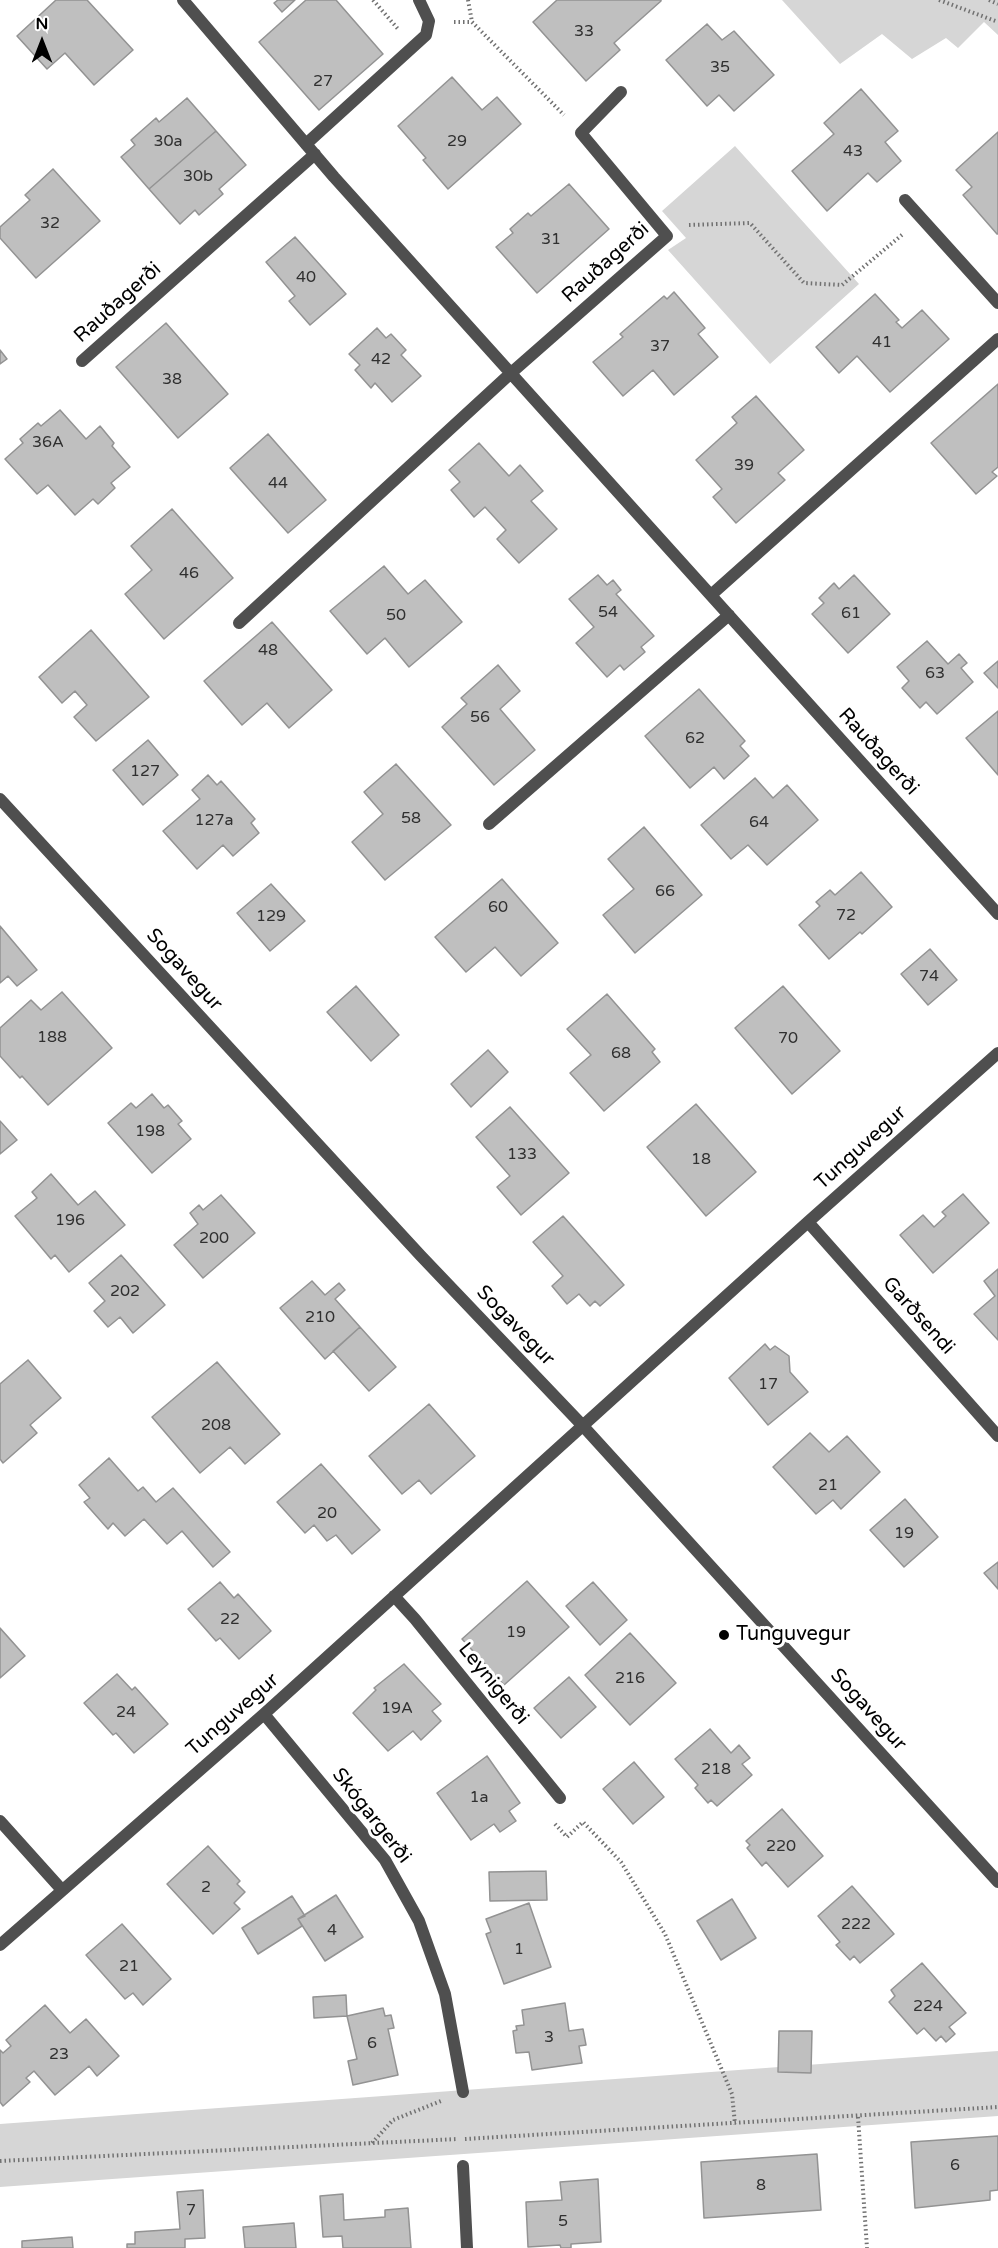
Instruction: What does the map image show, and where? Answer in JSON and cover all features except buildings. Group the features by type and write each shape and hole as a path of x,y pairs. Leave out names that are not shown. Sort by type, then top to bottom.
{"street":[{"name":"Rauðagerði","path":"183,0 306,144 998,914"},
{"path":"306,144 426,35 429,21 418,0"},
{"path":"581,133 621,92"},
{"name":"Rauðagerði","path":"239,624 511,373 667,236 581,133"},
{"name":"Rauðagerði","path":"82,361 315,154"},
{"path":"905,200 998,303"},
{"path":"711,595 998,339"},
{"path":"489,824 729,615"},
{"name":"Sogavegur","path":"0,799 421,1256 583,1426 998,1882"},
{"name":"Tunguvegur","path":"0,1946 264,1714 998,1053"},
{"name":"Garðsendi","path":"808,1222 998,1436"},
{"name":"Leynigerði","path":"394,1596 416,1619 560,1798"},
{"name":"Skógargerði","path":"264,1714 385,1860 419,1921 445,1994 463,2092"},
{"path":"0,1821 62,1890"},
{"path":"463,2166 467,2248"}],"path":[{"path":"373,0 414,46"},
{"path":"468,0 472,22 581,133"},
{"path":"939,0 998,22"},
{"path":"988,0 998,4"},
{"path":"429,21 472,22"},
{"path":"667,236 684,226 750,223 804,283 842,285 922,218"},
{"path":"560,1798 553,1821 567,1837 583,1822 621,1862 665,1934 732,2094 735,2124"},
{"path":"372,2144 393,2120 463,2092"},
{"path":"0,2161 372,2144 998,2107"},
{"path":"858,2117 867,2248"}],"shaded area":[{"path":"782,0 998,0 998,35 984,22 958,48 946,38 912,59 882,34 840,64"},
{"path":"735,146 859,284 770,364 668,250 686,238 662,211"},
{"path":"998,2051 998,2116 0,2187 0,2124"}],"place":[{"name":"Tunguvegur","path":"724,1635"}]}
